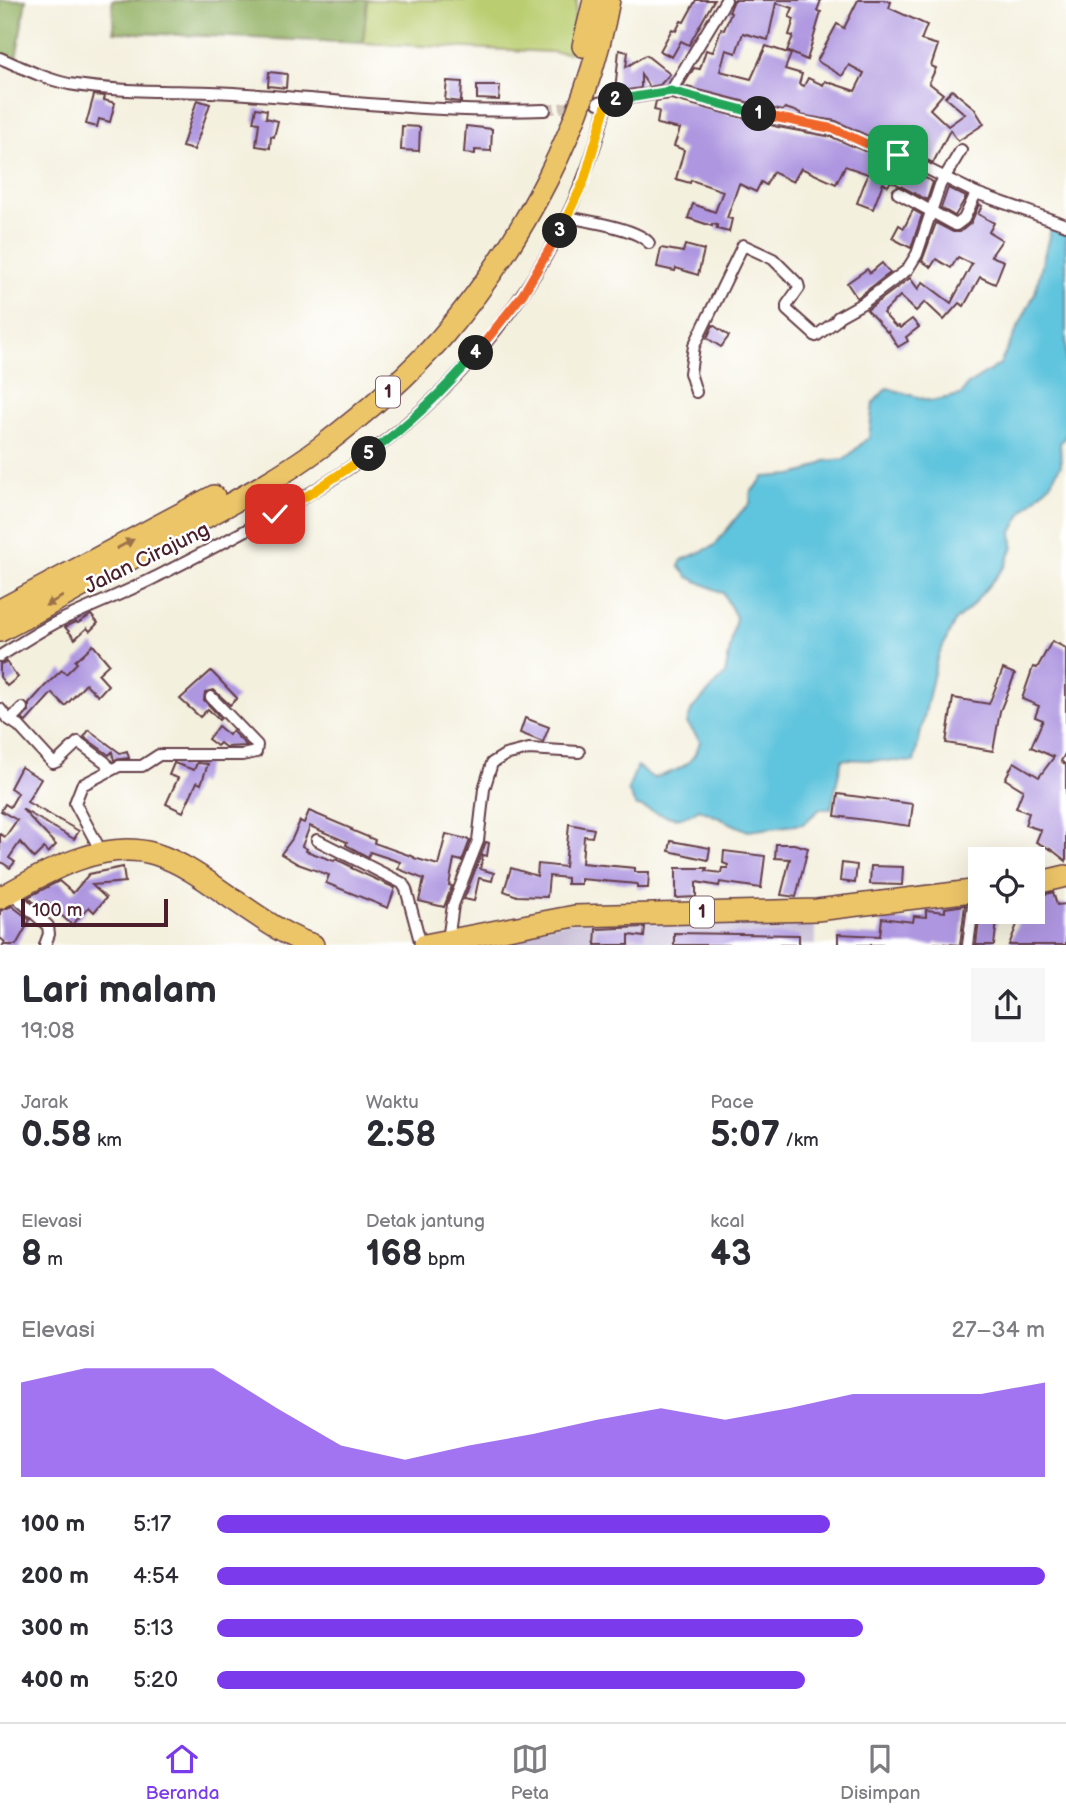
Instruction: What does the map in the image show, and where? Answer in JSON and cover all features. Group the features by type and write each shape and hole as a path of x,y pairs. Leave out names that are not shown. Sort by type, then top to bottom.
{"highway":[{"name":"1","path":"0,610 250,477 309,439 379,383 435,324 477,268 525,194 550,142 575,79 594,0"},
{"name":"1","path":"0,631 256,490 319,449 392,388 433,346 485,281 536,201 567,137 587,84 609,0"},
{"path":"3,896 65,865 125,849 158,855 201,877 287,935 313,945"},
{"path":"1045,881 1066,876"},
{"name":"1","path":"423,945 575,916 817,910 968,891"}],"street":[{"path":"726,0 671,91 780,119 834,129 867,144 875,143 976,193 1066,225"},
{"path":"0,58 41,76 69,84 99,87 233,93 379,106 497,112 545,110"},
{"name":"Jalan Cirajung","path":"0,656 54,624 155,578 275,514 310,494 404,426 458,374 501,323 534,276 567,217 591,162 602,102 671,91"},
{"path":"696,392 690,373 694,346 743,245 774,259 798,284 799,288 787,305 787,310 816,336 838,317 863,303 907,270 917,254 944,178 961,150"},
{"path":"898,193 958,225 964,219 976,193"},
{"path":"567,217 635,234 649,243"},
{"path":"102,853 75,803 78,790 88,781 119,766 142,766 159,755 254,753 257,745 211,697"},
{"path":"10,720 22,708"},
{"path":"0,709 54,763 78,742 105,762 110,769"},
{"path":"448,940 453,905 478,841 484,789 492,763 505,755 529,749 579,752"},
{"path":"79,771 88,781"},
{"path":"317,840 402,883 423,945"},
{"path":"3,896 48,926 49,934 45,945"},
{"path":"968,945 971,924"}],"shaded area":[{"path":"566,922 815,922 815,945 457,945"}],"green space":[{"path":"0,0 26,0 16,59 0,60"},
{"path":"112,0 367,0 363,43 114,32"},
{"path":"367,0 577,0 570,53 363,43"}],"water":[{"path":"1051,228 1066,232 1066,436 1060,443 1061,465 1049,485 1024,510 1012,532 1013,547 1005,566 969,609 955,621 937,659 914,762 842,759 831,809 820,809 803,824 748,831 699,809 683,817 675,817 635,805 628,790 637,766 653,778 683,767 694,756 700,741 687,723 692,709 725,675 736,617 723,593 688,577 679,566 682,560 714,546 750,504 751,492 764,477 792,475 807,471 825,461 845,459 869,437 873,403 887,388 931,401 961,395 966,386 1000,364 1035,293"}],"building":[{"path":"696,0 714,0 689,45 681,41 672,57 660,51 672,29 676,31 681,21 684,22"},
{"path":"734,0 821,0 817,11 821,12 807,60 787,51 793,36 789,35 794,19 789,17 793,8 776,3 768,40 743,33 736,53 726,50 720,71 751,79 766,46 791,54 785,69 802,74 799,84 804,86 808,78 823,85 825,81 855,91 864,73 849,65 842,76 817,61 837,24 844,28 858,0 884,0 891,2 889,8 927,25 921,40 938,45 931,66 936,68 929,83 943,94 930,109 948,126 965,114 945,97 952,90 974,108 984,124 958,141 950,130 933,163 878,136 868,136 836,121 800,115 801,113 785,108 782,111 683,86 694,68 700,69 706,50 713,52"},
{"path":"619,50 628,52 626,67 646,55 670,74 660,85 649,87 641,74 641,88 615,92"},
{"path":"269,72 287,74 286,88 268,86"},
{"path":"447,81 462,82 461,102 445,100"},
{"path":"477,86 500,86 499,100 477,99"},
{"path":"94,95 105,96 104,100 115,103 110,122 99,119 97,127 86,124"},
{"path":"671,99 778,127 832,137 864,151 874,151 868,162 901,174 905,167 933,182 927,200 891,181 888,186 883,183 873,209 857,203 868,174 845,166 836,184 801,168 793,182 773,172 766,185 761,182 756,192 739,184 727,218 732,219 729,232 717,229 717,225 712,226 688,218 693,204 715,212 723,191 691,180 690,183 676,179 684,150 674,146 680,129 657,124 659,111 654,110 656,101"},
{"path":"197,100 210,104 194,150 182,147"},
{"path":"256,108 267,110 266,118 278,121 274,137 271,136 270,148 256,146 259,123 253,122"},
{"path":"402,126 420,127 419,151 401,150"},
{"path":"466,126 492,129 491,151 475,150 475,154 464,153"},
{"path":"948,188 966,197 955,216 941,208"},
{"path":"979,204 982,206 978,214 994,223 989,232 1002,240 991,256 1004,261 995,284 980,277 964,306 959,303 944,320 925,302 916,311 900,296 883,313 896,327 900,328 912,319 919,327 906,337 908,341 898,347 888,331 867,310 910,278 918,289 923,282 951,303 972,264 958,257 951,268 936,259 931,267 922,261 936,223 953,232 960,232 971,223"},
{"path":"913,210 922,215 911,248 892,238 899,225 904,228"},
{"path":"685,245 704,250 698,275 676,268 675,271 657,267 661,248 683,252"},
{"path":"882,263 890,273 857,298 847,283 867,269 870,273"},
{"path":"713,325 729,336 721,347 707,338"},
{"path":"91,615 98,623 90,631 87,628 75,639 65,627"},
{"path":"1052,641 1066,648 1066,752 1061,761 1066,765 1066,861 1036,842 1041,830 1025,825 1029,813 1016,808 1023,790 1005,779 1014,762 1039,777 1054,757 1031,747 1043,720 1035,717 1039,706 1022,699 1033,667 1037,668"},
{"path":"93,645 109,664 98,674 108,685 98,696 86,684 65,706 52,693 26,722 22,719 29,711 29,704 45,686 62,670 66,674 77,663 75,661"},
{"path":"6,662 18,677 7,686 0,677 0,664"},
{"path":"1003,669 1015,674 1000,711 993,751 946,743 953,698 989,704"},
{"path":"211,671 237,698 230,705 214,690 205,692 204,700 221,718 219,720 208,709 200,717 180,699"},
{"path":"525,718 549,727 543,742 520,733"},
{"path":"218,726 229,735 232,731 247,746 225,747 220,743 217,746 208,739"},
{"path":"89,730 120,753 127,751 129,758 114,760 112,752 109,755 84,737"},
{"path":"174,763 194,770 197,763 208,764 201,784 197,782 183,812 166,804 178,778 169,775"},
{"path":"21,767 41,779 27,802 79,831 74,839 22,809 56,845 48,853 44,848 34,858 20,842 9,858 15,862 10,868 0,861 0,834 5,837 17,820 1,811 5,804 10,807 18,793 10,788"},
{"path":"838,794 913,804 910,826 835,816"},
{"path":"309,811 375,840 374,843 438,865 446,834 470,840 462,861 454,859 449,885 452,886 444,907 419,901 424,879 398,869 400,862 370,852 368,857 346,845 347,842 310,826 302,846 306,851 334,861 335,859 395,888 388,908 326,883 329,875 298,864 281,854 300,821 304,823"},
{"path":"569,824 594,829 592,837 584,836 582,863 635,868 635,872 649,872 648,888 637,888 637,884 581,879 581,884 567,884 567,878 549,876 547,897 517,896 504,891 511,868 537,876 538,864 565,867"},
{"path":"671,841 710,848 708,860 669,851"},
{"path":"486,842 489,843 487,856 483,855 480,869 494,873 492,881 479,878 474,901 464,899"},
{"path":"776,844 794,844 808,848 796,897 781,895 790,859 775,858"},
{"path":"724,851 765,856 761,888 720,882 719,886 696,882 696,897 676,898 676,868 707,868 706,871 721,873 722,868 728,868 728,865 723,863"},
{"path":"842,863 857,865 855,883 840,881"},
{"path":"871,866 903,867 902,885 870,884"},
{"path":"123,867 125,882 92,885 106,898 94,912 89,907 72,925 46,901 40,908 28,897 59,881 73,893 89,874"},
{"path":"1053,892 1057,905 1066,904 1066,945 1009,945 1017,924 1045,924 1045,894"},
{"path":"965,905 960,945 838,945 838,934 880,936 882,918 913,922 914,916 926,917 926,910 945,912 945,908"},
{"path":"12,906 30,920 16,945 3,945 5,942 0,938 0,911"},
{"path":"979,924 997,924 994,945 976,945"},
{"path":"645,927 644,937 629,935 629,945 595,945 596,929"},
{"path":"674,933 799,935 799,945 674,945"}],"tunnel":[{"path":"545,110 581,105"}],"route":[{"path":"275,514 337,476 404,426 458,374 501,323 523,294 554,244 567,217 594,153 607,102 671,91 780,119 820,125 867,144 875,143 898,155"}]}
